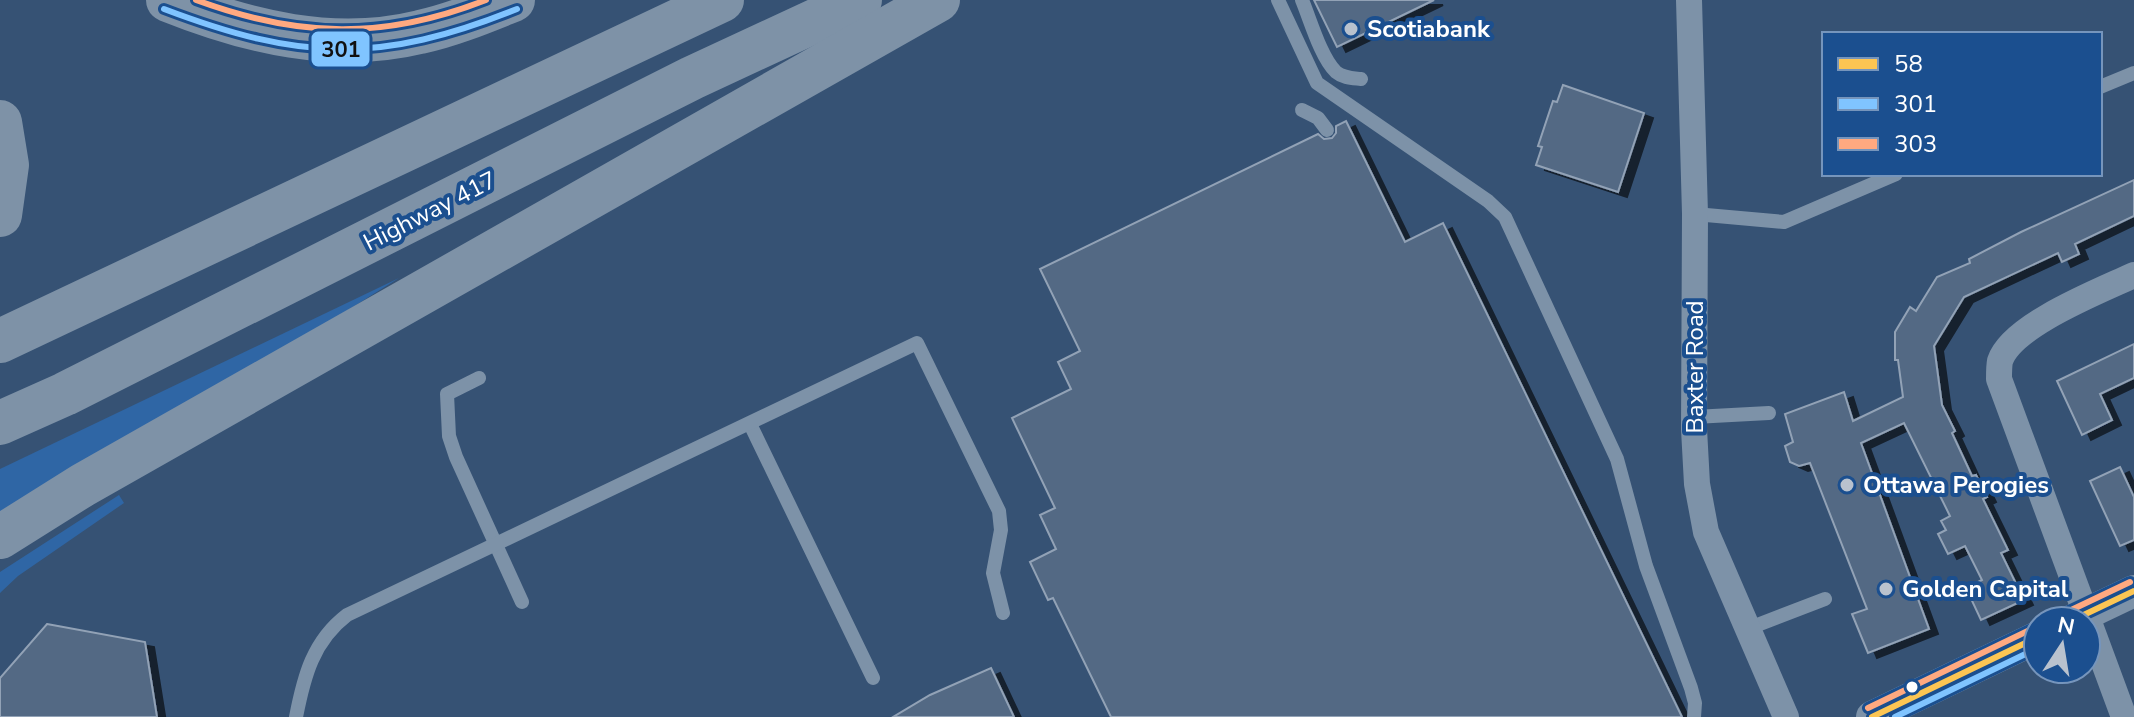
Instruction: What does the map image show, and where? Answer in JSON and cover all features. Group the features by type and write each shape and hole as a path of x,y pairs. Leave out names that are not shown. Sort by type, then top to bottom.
{"highway":[{"path":"168,0 237,26 274,35 336,39 378,38 419,32 513,0"},
{"path":"0,341 722,0"},
{"name":"Highway 417","path":"0,423 65,394 692,78 860,0"},
{"path":"0,537 137,453 938,0"},
{"path":"0,215 7,165 2,132"}],"street":[{"name":"Baxter Road","path":"1689,0 1695,214 1694,417 1697,484 1706,532 1786,717"},
{"path":"2076,605 1999,379 2000,361 2014,339 2061,309 2134,275"},
{"path":"2102,606 2134,591"},
{"path":"1872,717 2022,645"},
{"path":"2102,667 2124,717"}],"lane":[{"path":"1278,0 1317,83 1488,201 1505,217 1617,459 1646,566 1691,688 1694,717"},
{"path":"1302,0 1327,59 1336,72 1347,78 1361,79"},
{"path":"2102,86 2134,73"},
{"path":"1302,110 1318,118 1327,130"},
{"path":"1695,214 1784,222 1891,176"},
{"path":"296,717 309,663 336,623 360,608 917,343 999,511 1001,530 993,573 1003,613"},
{"path":"479,378 447,394 449,436 522,602"},
{"path":"1694,417 1769,413"},
{"path":"750,424 873,678"},
{"path":"1747,629 1825,599"}],"shaded area":[{"path":"399,278 238,379 0,513 0,469"},
{"path":"119,495 124,503 18,576 0,593 0,572"}],"building":[{"name":"Scotiabank","path":"1314,0 1434,0 1337,47"},
{"path":"1563,85 1644,113 1618,192 1536,165 1542,147 1538,146 1553,101 1557,102"},
{"path":"1346,121 1405,242 1443,223 1682,717 1111,717 1053,598 1048,600 1030,562 1056,549 1040,515 1055,508 1012,418 1071,389 1058,362 1080,351 1040,269 1318,134 1324,139 1332,138 1336,126"},
{"path":"2134,180 2134,216 2075,244 2079,254 2062,262 2058,253 1964,297 1934,346 1942,405 1972,476 1976,475 1987,497 1983,499 2008,550 2001,553 2024,600 1981,620 1966,588 1982,580 1965,546 1948,554 1938,534 1946,530 1941,521 1950,516 1904,423 1861,443 1929,629 1868,653 1852,614 1867,609 1810,463 1799,466 1790,462 1785,446 1793,442 1785,414 1844,392 1853,421 1903,397 1898,360 1895,360 1895,332 1910,307 1916,311 1937,277 1970,263 1969,259 2021,232"},
{"path":"2134,344 2134,378 2100,394 2112,420 2082,435 2057,381"},
{"path":"2120,467 2134,497 2134,540 2120,546 2090,481"},
{"path":"47,624 145,642 157,717 0,717 0,678"},
{"path":"991,668 1014,717 893,717 930,695"}],"transit line":[{"name":"303","path":"196,0 270,22 341,29 377,28 412,22 486,0"},
{"name":"301","path":"164,9 258,39 340,49 381,47 423,40 517,9"},
{"name":"303","path":"2082,605 2130,582"},
{"name":"58","path":"2102,606 2134,591"},
{"name":"303","path":"1868,708 2022,634"},
{"name":"58","path":"1872,717 2022,645"},
{"name":"301","path":"1895,717 2022,656"}],"place":[{"name":"Scotiabank","path":"1351,29"},
{"name":"Ottawa Perogies","path":"1847,485"},
{"name":"Golden Capital","path":"1886,589"}]}
